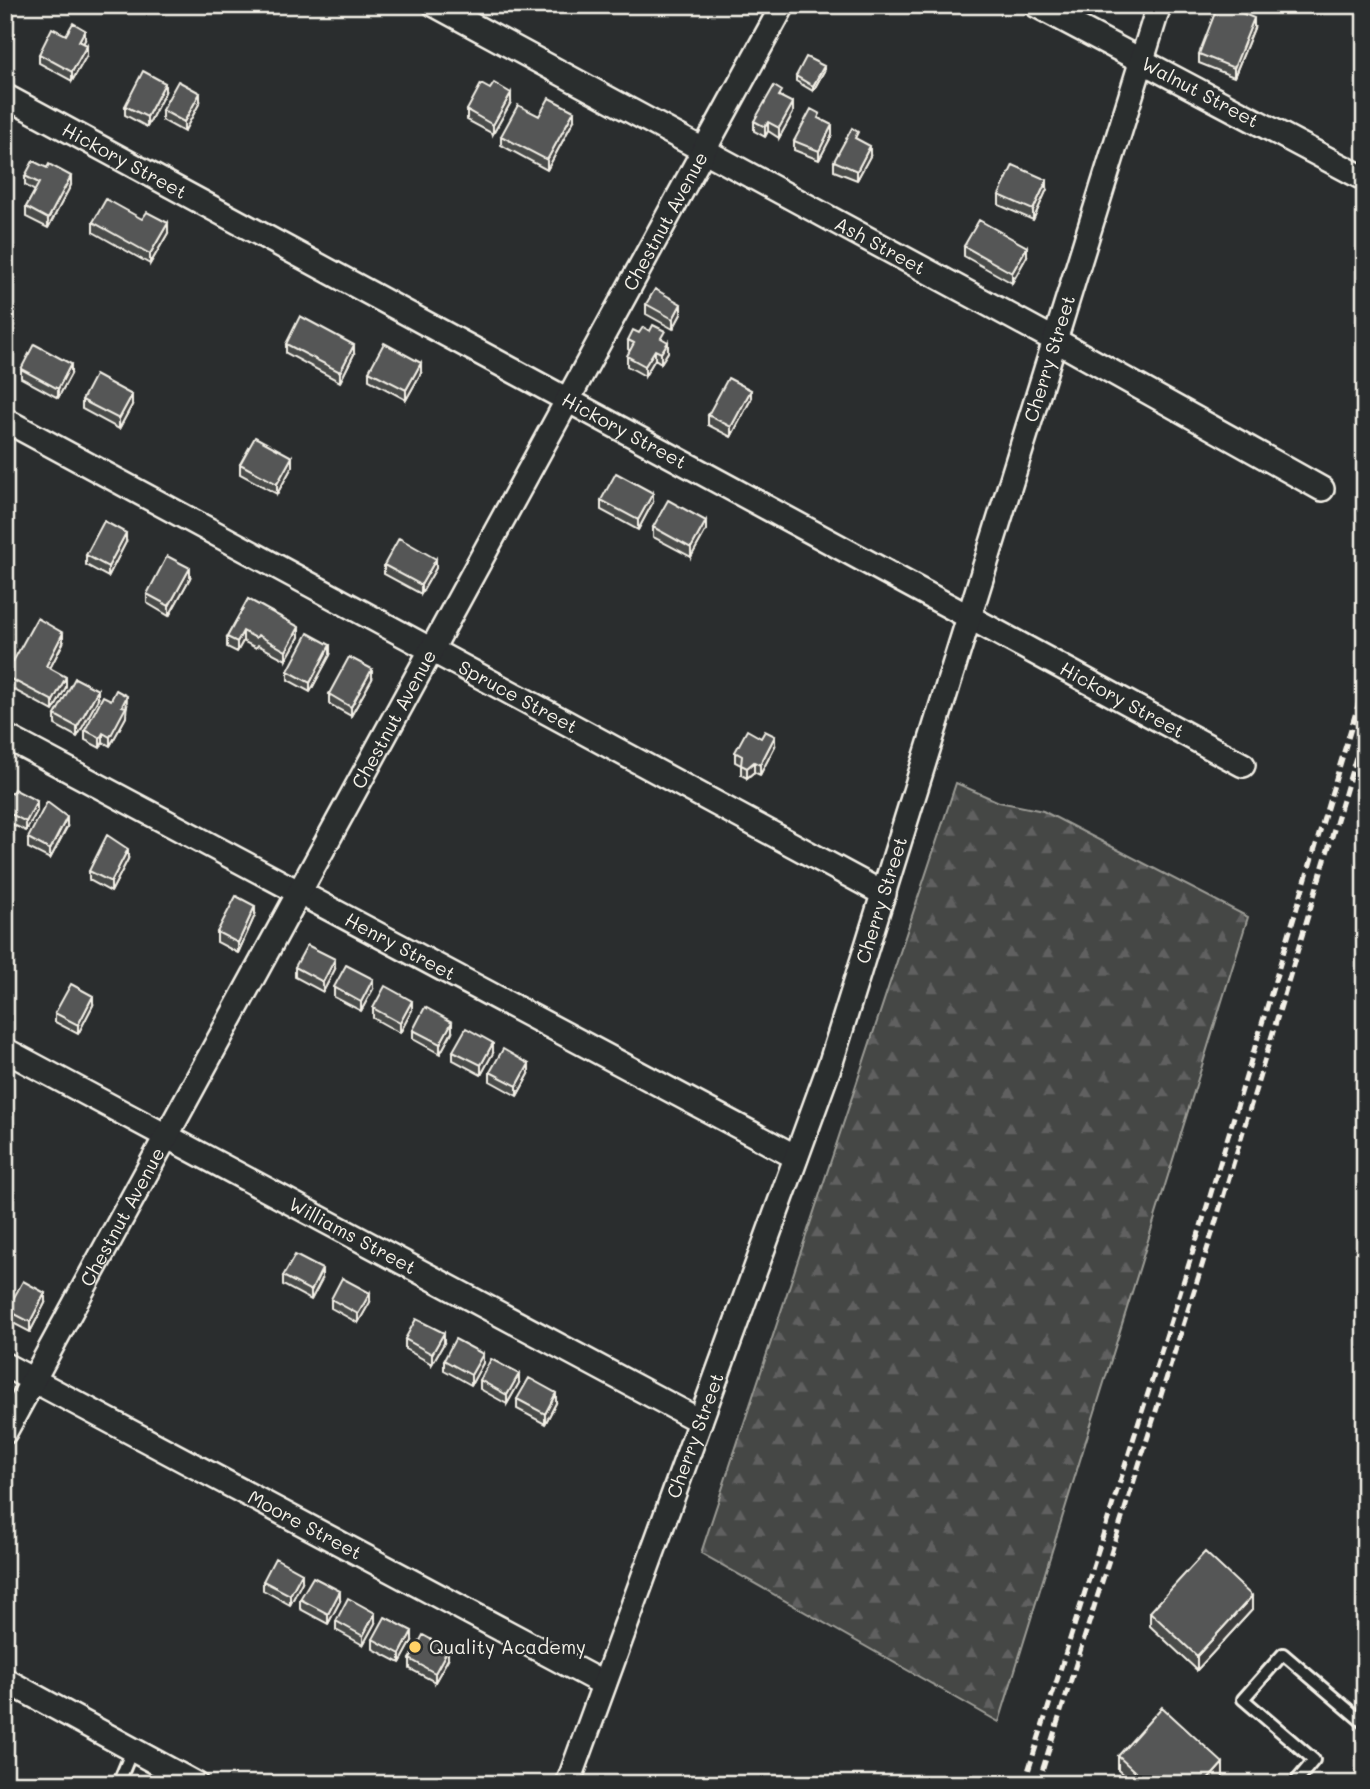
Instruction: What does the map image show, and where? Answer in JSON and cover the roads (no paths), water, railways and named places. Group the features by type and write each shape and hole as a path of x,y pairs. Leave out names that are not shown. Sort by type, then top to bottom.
{"street":[{"name":"Ash Street","path":"435,5 1055,340 1322,489"},
{"name":"Chestnut Avenue","path":"5,1432 783,5"},
{"name":"Walnut Street","path":"1036,5 1365,179"},
{"name":"Cherry Street","path":"568,1784 831,1062 1159,5"},
{"name":"Hickory Street","path":"5,96 1243,765"},
{"name":"Spruce Street","path":"5,421 884,894"},
{"name":"Henry Street","path":"5,736 796,1157"},
{"name":"Williams Street","path":"5,1050 700,1421"},
{"name":"Moore Street","path":"5,1365 604,1684"},
{"path":"5,1680 196,1784"}],"lane":[{"path":"1294,1784 1314,1760 1243,1699 1283,1654 1365,1724"},
{"path":"118,1784 133,1748"}],"railway":[{"path":"1024,1784 1201,1226 1365,682"},
{"path":"1038,1784 1212,1234 1365,727"}],"place":[{"name":"Quality Academy","path":"415,1647"}]}
